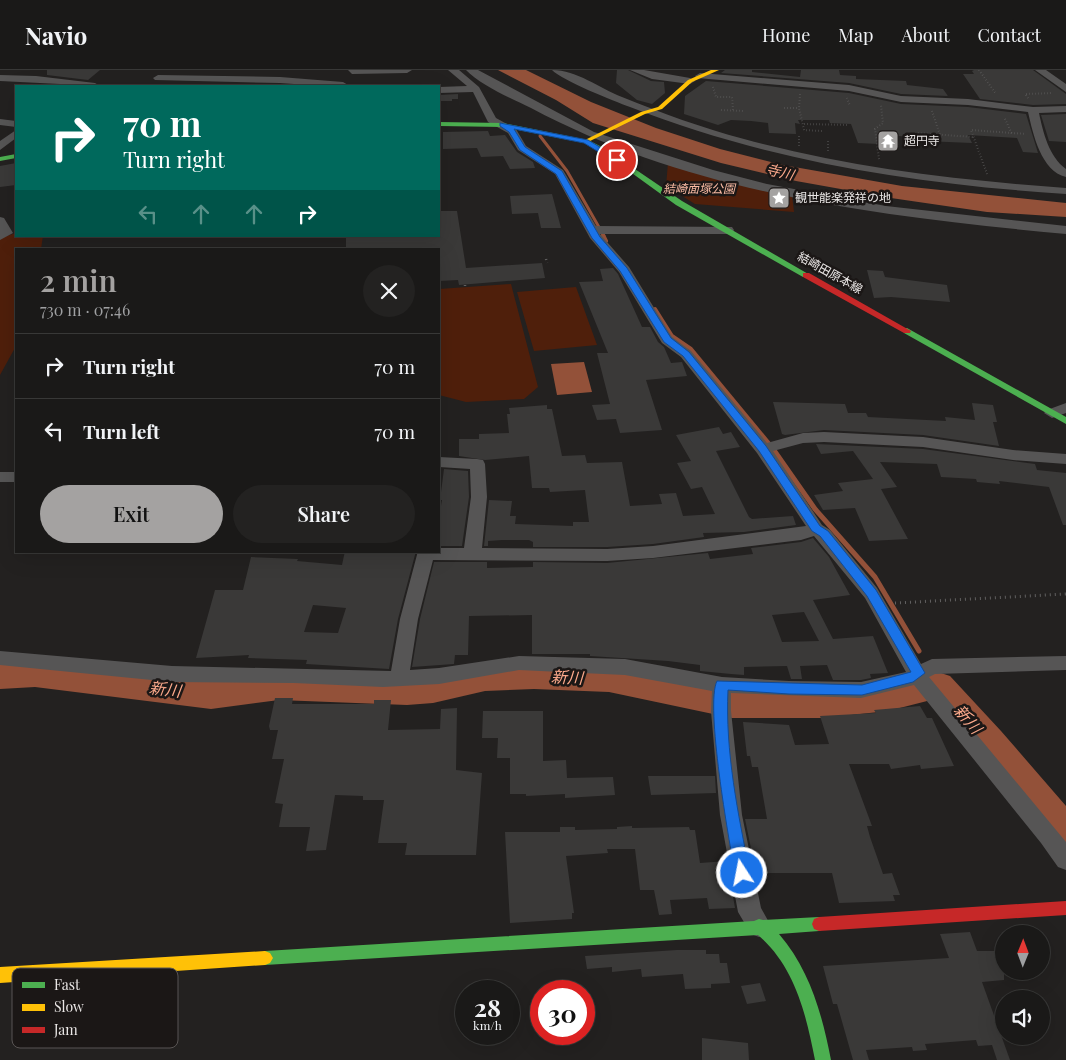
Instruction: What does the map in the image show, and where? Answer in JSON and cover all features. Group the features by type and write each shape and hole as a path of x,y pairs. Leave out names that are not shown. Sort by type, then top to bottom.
{"main road":[{"path":"594,137 672,100 704,77"},
{"name":"結崎田原本線","path":"440,124 503,125 594,137 602,149 679,203 1059,410 1066,421"},
{"path":"0,159 15,156"},
{"path":"116,968 1066,908"},
{"path":"759,926 780,943 789,959 816,1024 823,1060"}],"street":[{"path":"39,79 46,70"},
{"path":"158,78 280,80 343,85 352,70 407,70"},
{"path":"453,70 476,88 492,120 512,131 522,148 559,172 596,238 624,270 667,340 686,354 763,449 816,529 824,534 877,603 922,682 1049,836 1066,860"},
{"path":"471,70 509,93 594,137 736,181 843,203 966,222 1066,230"},
{"path":"557,70 647,112 786,154 933,178 1066,191"},
{"path":"635,70 655,76 704,77 800,86 849,88 880,95 928,101 997,103 1036,110 1066,109"},
{"path":"1040,70 1062,91"},
{"path":"0,91 6,75 39,79 70,78 78,85"},
{"path":"650,89 655,76"},
{"path":"440,90 476,88"},
{"path":"1036,110 1041,136 1050,159 1063,170"},
{"path":"0,122 15,124"},
{"path":"0,147 15,134"},
{"path":"887,164 933,178"},
{"path":"0,221 7,230 7,233 0,236"},
{"path":"593,230 728,230"},
{"path":"763,449 803,438 824,437 923,442 1013,456 1066,459"},
{"path":"440,466 477,464 478,496 472,555"},
{"path":"0,477 15,477"},
{"path":"399,678 408,619 427,553 607,555 654,552 801,534 816,529"},
{"path":"0,658 172,674 399,678 439,676 519,663 625,667 722,685 789,689 862,690 909,679 932,667 1066,663"},
{"path":"722,685 721,711 731,815 750,912 759,926"}],"path":[{"path":"979,70 997,103 998,118 1006,119 1012,134"},
{"path":"704,77 716,96 732,97 733,110"},
{"path":"800,86 800,108 804,130 822,131"},
{"path":"1036,110 1025,94 1062,91"},
{"path":"880,95 883,123 875,129 878,162 887,164"},
{"path":"928,101 940,135"},
{"path":"784,108 800,108"},
{"path":"721,110 744,111"},
{"path":"804,124 849,125"},
{"path":"991,177 987,174 979,146 971,130 1041,136"},
{"path":"915,133 973,136"},
{"path":"546,259 547,263"},
{"path":"877,603 1066,594"}],"green space":[{"name":"結崎面塚公園","path":"668,163 792,195 794,212 695,204 666,186"},
{"path":"15,233 15,237 43,237 41,248 15,248 15,348 0,375 0,238"},
{"path":"511,284 538,387 524,399 466,402 440,395 440,289"},
{"path":"576,287 597,345 534,351 517,292"}],"water":[{"name":"寺川","path":"498,70 526,70 591,102 656,128 720,149 783,165 902,186 1066,203 1066,217 987,212 891,198 796,181 721,163 593,123 556,100"},
{"path":"584,362 592,392 557,395 551,364"}],"building":[{"path":"47,70 100,70 88,80 47,75"},
{"path":"617,70 628,70 651,81 664,82 665,93 652,104 637,100 616,83"},
{"path":"725,70 752,70 752,72 800,77 801,70 839,70 840,75 856,76 856,79 906,81 907,85 943,89 948,96 901,94 849,83 721,73"},
{"path":"1033,70 1066,94 1066,104 1033,105 980,99 963,74 974,74 972,71"},
{"path":"706,81 849,93 901,104 968,107 1026,114 1038,153 1023,152 1017,138 968,135 972,143 924,141 923,137 897,136 899,145 858,143 851,124 830,123 829,120 798,120 800,124 795,123 796,134 769,133 768,123 751,121 731,120 718,125 684,114 685,96"},
{"path":"458,94 458,99 440,101 440,95"},
{"path":"1066,114 1066,142 1049,141 1041,115"},
{"path":"488,131 490,136 505,135 517,152 533,162 535,168 510,169 503,156 481,157 477,148 443,149 443,132"},
{"path":"15,163 15,185 0,187 0,166"},
{"path":"552,194 561,228 541,228 538,213 512,214 510,196"},
{"path":"440,211 457,211 466,268 542,263 545,278 459,285 458,280 440,281 440,248 346,248 346,237 440,237"},
{"path":"613,268 618,274 642,327 650,327 658,342 664,347 671,363 682,362 687,376 646,380 662,430 620,433 616,419 597,420 592,405 610,404 597,353 608,353 579,282 603,281 600,269"},
{"path":"867,270 883,271 885,277 947,285 950,302 891,297 874,298"},
{"path":"773,402 845,404 848,413 866,413 868,417 946,421 945,417 975,420 972,403 993,405 997,422 993,422 999,446 923,435 824,430 785,435 782,434"},
{"path":"547,405 547,409 552,409 562,456 585,455 587,463 622,462 630,506 662,504 659,494 676,493 683,516 715,514 702,487 691,489 677,463 691,461 676,435 719,427 723,434 731,432 740,447 716,451 749,517 752,519 793,516 796,525 744,532 703,533 704,537 653,544 607,547 533,547 533,542 529,540 502,540 488,541 488,546 484,546 489,500 512,501 510,516 516,516 515,524 573,526 573,522 589,522 585,490 550,492 549,488 532,488 529,456 485,460 459,456 459,439 479,439 479,434 509,433 507,414 510,414 509,408"},
{"path":"816,444 923,449 1035,464 1037,470 1066,473 1066,525 1063,525 1049,487 999,481 1000,484 977,482 976,479 941,477 937,464 880,462 897,487 881,489 908,539 869,541 855,508 823,510 814,495 843,491 838,483 873,479 853,451 821,454"},
{"path":"444,469 468,471 469,497 462,546 440,546 440,511 442,500 440,500"},
{"path":"813,538 829,557 850,595 813,600 833,639 873,636 888,673 870,674 871,678 861,680 833,680 827,665 800,666 802,679 791,679 787,666 744,667 744,675 700,671 700,665 668,661 590,656 590,654 532,654 532,615 469,616 468,655 455,655 454,664 412,667 420,619 434,562 487,562 487,568 533,567 533,562 607,563 708,553 710,559 753,554 751,548 801,542","holes":["804,612 819,641 782,642 772,615"]},
{"path":"345,553 415,553 398,619 389,669 306,664 307,660 248,658 249,655 196,658 215,590 243,590 251,557 298,559 297,561 342,565","holes":["313,605 346,608 338,633 304,632"]},
{"path":"275,698 293,698 292,704 374,704 374,700 391,700 388,730 440,729 441,709 457,708 456,770 482,773 476,855 405,855 407,843 378,843 384,800 363,800 363,796 335,795 326,850 306,851 310,827 279,827 283,804 275,803 284,759 272,759 278,730 270,730 269,726"},
{"path":"920,706 927,718 932,718 954,766 921,769 920,765 891,769 889,764 849,764 872,826 867,826 883,874 892,873 900,895 893,895 895,901 839,903 832,873 756,873 745,819 767,819 758,767 752,767 750,756 747,756 743,722 789,725 795,745 829,744 820,716 876,713 874,710"},
{"path":"483,711 543,711 543,761 566,760 567,778 613,777 615,795 565,798 565,794 526,796 526,794 510,794 510,758 497,758 498,738 482,738"},
{"path":"648,776 715,776 716,793 651,795"},
{"path":"632,826 632,828 689,827 690,830 695,830 700,863 727,861 735,908 709,909 707,898 670,900 672,914 659,915 654,890 640,890 635,849 607,849 608,853 566,856 574,913 572,913 572,919 510,923 505,832 560,832 560,827 575,827 575,830 617,829 617,827"},
{"path":"970,932 977,951 995,951 995,980 1004,980 982,982 995,1018 995,1045 1005,1045 1010,1060 997,1060 992,1045 978,1046 976,1040 925,1044 927,1050 913,1051 912,1047 866,1050 869,1060 853,1060 837,1004 833,1004 823,966 949,958 940,934"},
{"path":"706,950 706,954 719,954 720,963 727,963 730,983 711,984 711,988 685,989 683,974 642,977 641,969 612,972 612,967 587,969 585,956"},
{"path":"760,983 766,1001 747,1004 741,986"},
{"path":"702,1038 748,1043 749,1060 702,1060"}],"waterway":[{"path":"540,136 567,171 604,236"},
{"path":"603,235 606,241"},
{"path":"655,309 672,336 691,349 772,447"},
{"path":"771,446 815,509 875,577 919,651"},
{"name":"新川","path":"0,676 35,674 211,695 279,687 407,692 433,690 485,678 534,676 609,679 732,704 823,704 888,697 938,685 989,741 1066,833"},
{"name":"新川","path":"935,679 938,685"}],"traffic: fast":[{"path":"440,124 503,125 586,141 602,149 679,203 806,275"},
{"path":"0,159 15,156"},
{"path":"907,331 1066,421"},
{"path":"265,958 819,924"},
{"path":"759,926 773,938 795,969 810,1004 823,1060"}],"traffic: slow":[{"path":"586,141 643,113 660,108 690,81 716,70"},
{"path":"109,968 265,958"},
{"path":"0,975 12,974"}],"traffic: jam":[{"path":"806,275 907,331"},
{"path":"819,924 1066,908"}],"place":[{"name":"超円寺","path":"888,141"},
{"name":"観世能楽発祥の地","path":"779,198"}],"route":[{"path":"617,160 602,149 586,141 558,134 503,125 512,131 522,148 559,172 596,238 624,270 667,340 686,354 763,449 816,529 824,534 871,593 918,673 909,679 862,690 789,689 722,685 721,711 731,815 742,873"}]}
